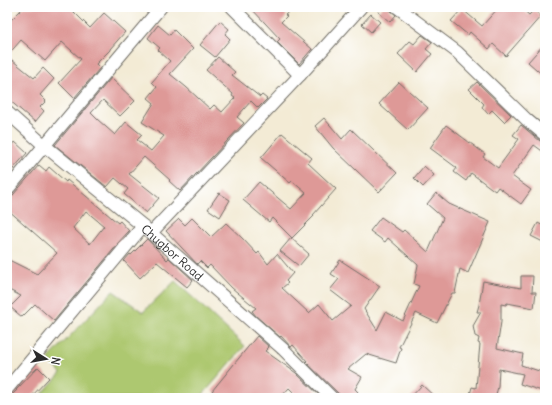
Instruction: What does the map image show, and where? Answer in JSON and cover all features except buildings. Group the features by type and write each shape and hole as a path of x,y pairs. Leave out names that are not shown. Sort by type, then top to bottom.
{"street":[{"path":"7,190 161,7"},
{"path":"232,7 300,75"},
{"path":"7,389 147,229 300,75 361,7"},
{"path":"397,7 456,52 527,120 545,135"},
{"name":"Chugbor Road","path":"7,112 45,146 147,229 283,349 332,398"}],"green space":[{"path":"175,281 245,346 200,398 38,398 61,373 48,359 113,291 143,312"}]}
